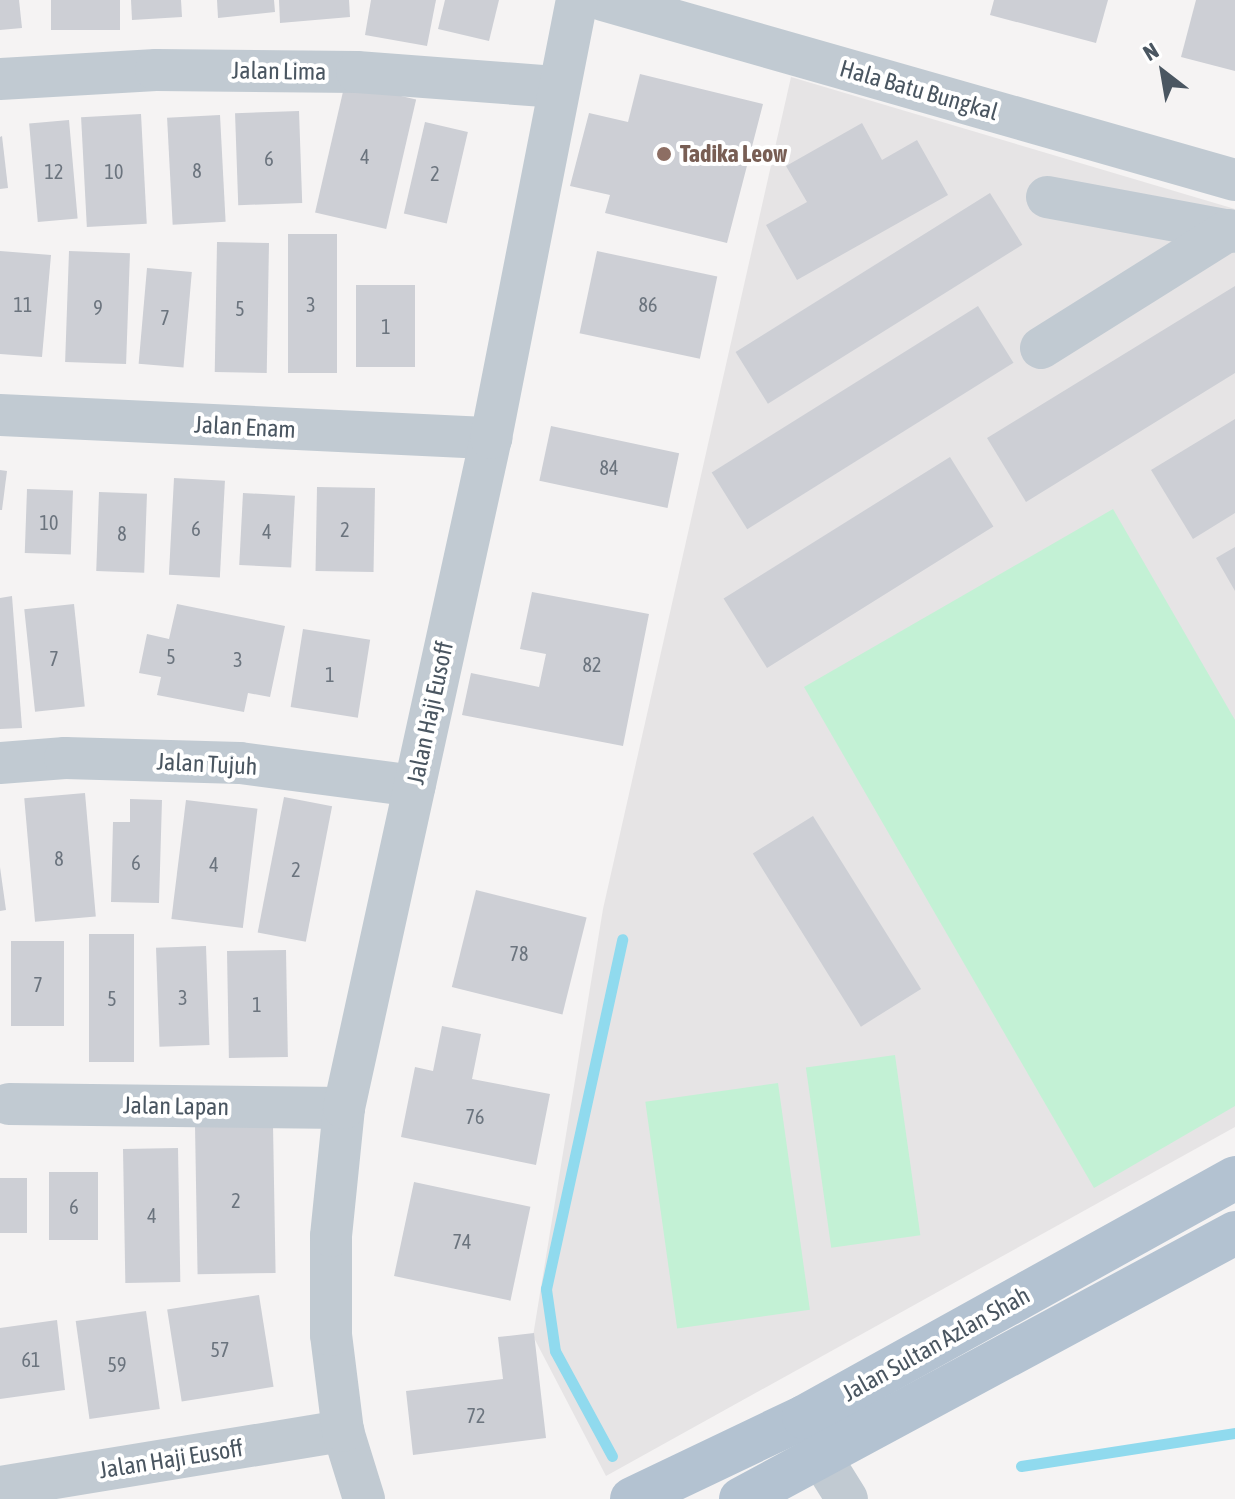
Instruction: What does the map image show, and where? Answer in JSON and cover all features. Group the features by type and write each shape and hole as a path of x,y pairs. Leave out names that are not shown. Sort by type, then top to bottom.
{"main road":[{"name":"Jalan Sultan Azlan Shah","path":"632,1499 804,1417 1235,1178"},
{"name":"Jalan Sultan Azlan Shah","path":"742,1496 822,1459 1235,1233"}],"street":[{"name":"Jalan Haji Eusoff","path":"364,1499 343,1431 331,1335 331,1250 344,1108 491,438 577,0"},
{"name":"Hala Batu Bungkal","path":"603,0 1235,180"},
{"name":"Jalan Lima","path":"0,79 156,70 357,72 558,87"},
{"path":"1047,197 1232,231"},
{"path":"1041,348 1232,231"},
{"name":"Jalan Enam","path":"0,415 491,438"},
{"name":"Jalan Tujuh","path":"0,763 65,758 240,763 414,786"},
{"name":"Jalan Lapan","path":"9,1104 344,1108"},
{"name":"Jalan Haji Eusoff","path":"0,1487 343,1431"},
{"path":"822,1459 847,1499"}],"shaded area":[{"path":"791,77 1235,209 1235,1127 606,1476 533,1336 603,909"}],"green space":[{"path":"1113,509 1235,720 1235,1106 1094,1188 804,687"},
{"path":"895,1055 920,1235 831,1248 806,1068"},
{"path":"778,1083 810,1310 677,1328 645,1102"}],"building":[{"path":"0,0 19,0 22,28 0,30"},
{"path":"51,0 120,0 120,30 51,30"},
{"path":"131,0 181,0 182,17 132,20"},
{"path":"217,0 274,0 275,12 218,18"},
{"path":"279,0 349,0 350,17 280,23"},
{"path":"371,0 436,0 427,46 365,35"},
{"path":"445,0 499,0 489,41 438,29"},
{"path":"994,0 1108,0 1096,43 990,15"},
{"path":"1196,0 1235,0 1235,71 1181,57"},
{"name":"Tadika Leow","path":"640,74 763,104 727,243 605,213 610,195 570,186 589,113 628,122"},
{"path":"345,83 416,99 386,229 315,213"},
{"path":"299,111 302,203 238,205 235,113"},
{"path":"141,114 147,224 87,227 81,117"},
{"path":"220,115 226,222 173,225 167,118"},
{"path":"69,120 78,219 38,222 29,123"},
{"path":"425,122 468,132 447,223 404,214"},
{"path":"862,123 882,160 917,140 948,195 797,280 766,225 807,202 786,166"},
{"path":"0,137 8,188 0,189"},
{"path":"990,193 1022,245 768,404 736,352"},
{"path":"288,234 337,234 337,373 288,373"},
{"path":"217,242 269,243 267,373 215,372"},
{"path":"0,251 51,255 42,357 0,354"},
{"path":"69,251 130,253 126,364 65,362"},
{"path":"597,251 717,277 700,359 580,333"},
{"path":"147,268 192,272 183,368 139,364"},
{"path":"356,285 415,285 415,367 356,367"},
{"path":"1235,286 1235,373 1026,502 987,438"},
{"path":"978,306 1014,363 747,529 712,472"},
{"path":"1235,419 1235,513 1193,539 1151,470"},
{"path":"551,426 679,453 667,508 539,481"},
{"path":"950,457 993,527 767,668 724,598"},
{"path":"0,470 7,471 2,510 0,510"},
{"path":"174,478 225,481 220,578 169,575"},
{"path":"317,487 375,488 374,572 316,571"},
{"path":"27,489 73,491 71,555 25,553"},
{"path":"99,492 147,494 144,573 96,571"},
{"path":"243,493 295,496 291,568 239,565"},
{"path":"1235,547 1235,591 1216,558"},
{"path":"532,592 649,614 623,746 462,715 471,673 539,687 546,654 520,649"},
{"path":"12,596 22,728 0,729 0,598"},
{"path":"74,604 85,706 35,712 24,609"},
{"path":"177,604 285,626 270,697 248,693 244,712 157,695 161,677 139,673 147,634 169,639"},
{"path":"303,629 370,640 358,718 291,707"},
{"path":"85,793 96,917 35,922 24,798"},
{"path":"284,797 332,806 306,942 258,932"},
{"path":"130,799 162,800 159,903 111,902 113,822 130,822"},
{"path":"186,800 257,809 243,928 171,919"},
{"path":"813,816 921,989 861,1027 753,854"},
{"path":"0,867 6,910 0,911"},
{"path":"476,890 587,918 562,1015 452,987"},
{"path":"89,934 134,934 134,1062 89,1062"},
{"path":"11,941 64,941 64,1026 11,1026"},
{"path":"206,946 209,1045 159,1047 156,948"},
{"path":"286,950 288,1057 229,1058 227,951"},
{"path":"442,1026 481,1034 472,1079 550,1094 536,1165 401,1137 415,1067 433,1071"},
{"path":"273,1125 276,1273 198,1274 195,1126"},
{"path":"178,1148 180,1282 125,1283 123,1149"},
{"path":"49,1172 98,1172 98,1240 49,1240"},
{"path":"0,1178 27,1178 27,1233 0,1233"},
{"path":"414,1182 530,1207 510,1301 394,1276"},
{"path":"259,1295 274,1387 182,1401 167,1310"},
{"path":"146,1311 160,1409 89,1419 76,1321"},
{"path":"57,1320 65,1390 0,1399 0,1328"},
{"path":"534,1333 546,1438 413,1455 406,1391 503,1379 498,1337"}],"waterway":[{"path":"612,1456 555,1351 546,1289 622,939"},
{"path":"1021,1466 1235,1433"}],"place":[{"name":"Tadika Leow","path":"664,154"}]}
